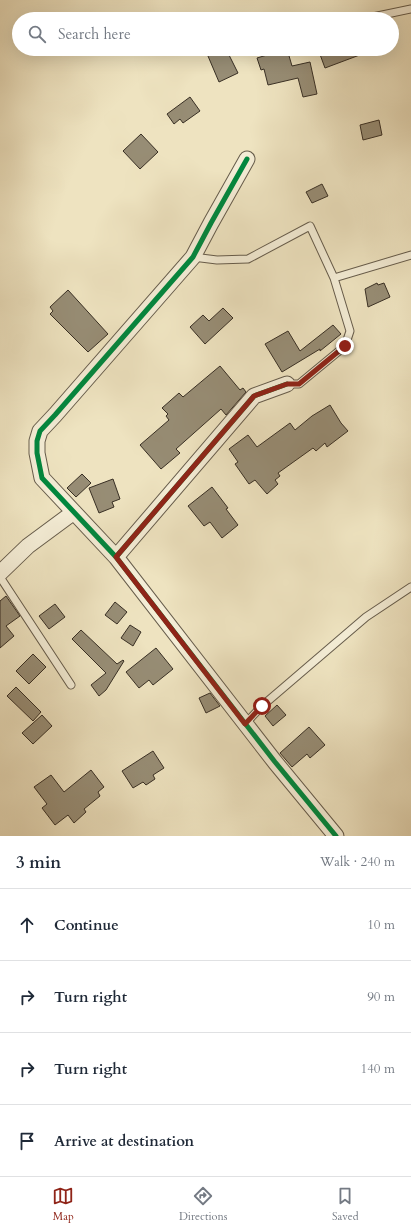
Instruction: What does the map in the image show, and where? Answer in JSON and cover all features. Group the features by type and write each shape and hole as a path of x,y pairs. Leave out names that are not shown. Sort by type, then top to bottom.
{"street":[{"path":"247,159 210,223 193,257 40,431 37,441 37,453 42,478 116,557 274,762 336,836"},
{"path":"116,557 254,396 287,384"},
{"path":"0,573 28,546 74,512"}],"lane":[{"path":"397,12 411,9"},
{"path":"193,257 217,260 248,260 310,226 334,278 350,331 345,346 299,384 287,384"},
{"path":"334,278 411,255"},
{"path":"0,578 71,685"},
{"path":"245,724 262,706 366,617 411,587"}],"building":[{"path":"208,56 230,56 238,73 219,82"},
{"path":"264,56 289,56 292,66 310,62 317,94 303,97 298,78 268,85 264,69 261,70 257,58"},
{"path":"321,56 357,56 325,68"},
{"path":"190,97 200,111 183,123 180,119 174,124 167,114"},
{"path":"379,120 382,135 363,140 360,125"},
{"path":"141,134 158,152 140,169 123,151"},
{"path":"322,184 328,196 312,203 306,192"},
{"path":"377,283 378,285 384,283 390,297 368,307 365,289"},
{"path":"68,290 108,334 88,352 50,314 53,311 50,307"},
{"path":"223,308 233,318 205,344 190,327 203,315 209,321"},
{"path":"333,325 341,334 320,351 320,349 282,372 265,344 288,331 300,351"},
{"path":"220,366 240,390 243,388 246,392 226,415 221,409 176,449 180,453 161,469 140,445 169,420 166,416 168,414 162,408 179,393 183,397"},
{"path":"330,405 341,423 348,431 327,447 325,443 316,451 313,448 278,473 280,476 275,480 278,484 267,494 255,480 249,484 235,464 238,462 229,449 248,435 257,447 290,423 295,430 312,416"},
{"path":"82,474 91,483 76,497 67,488"},
{"path":"113,479 120,499 112,502 114,507 99,513 89,488"},
{"path":"212,487 228,508 226,509 238,525 222,538 210,522 204,526 188,506"},
{"path":"6,596 20,616 6,626 14,636 0,648 0,601"},
{"path":"115,602 127,612 117,624 105,615"},
{"path":"55,604 65,617 49,629 39,616"},
{"path":"130,625 141,632 133,646 121,638"},
{"path":"81,630 117,664 123,660 124,661 106,690 99,696 91,685 106,673 72,639"},
{"path":"156,648 173,669 153,685 149,680 139,688 126,672"},
{"path":"33,654 46,667 29,684 16,671"},
{"path":"16,687 41,712 33,721 7,696"},
{"path":"210,693 220,706 206,713 199,698"},
{"path":"277,705 286,715 273,726 265,716"},
{"path":"42,715 52,726 33,744 22,733"},
{"path":"309,727 325,745 310,758 307,754 292,767 280,753"},
{"path":"153,751 164,768 153,775 155,779 146,785 143,782 133,788 122,771"},
{"path":"91,770 104,787 98,792 100,796 84,809 86,812 74,823 68,815 55,825 42,808 47,804 34,787 51,775 64,792"}],"cycle path":[{"path":"247,159 193,257 40,431 37,441 37,453 42,478 116,557 275,762 336,836"},
{"path":"116,557 254,396 287,384"}],"route":[{"path":"262,706 245,724 116,557 254,396 287,384 299,384 345,346"}]}
